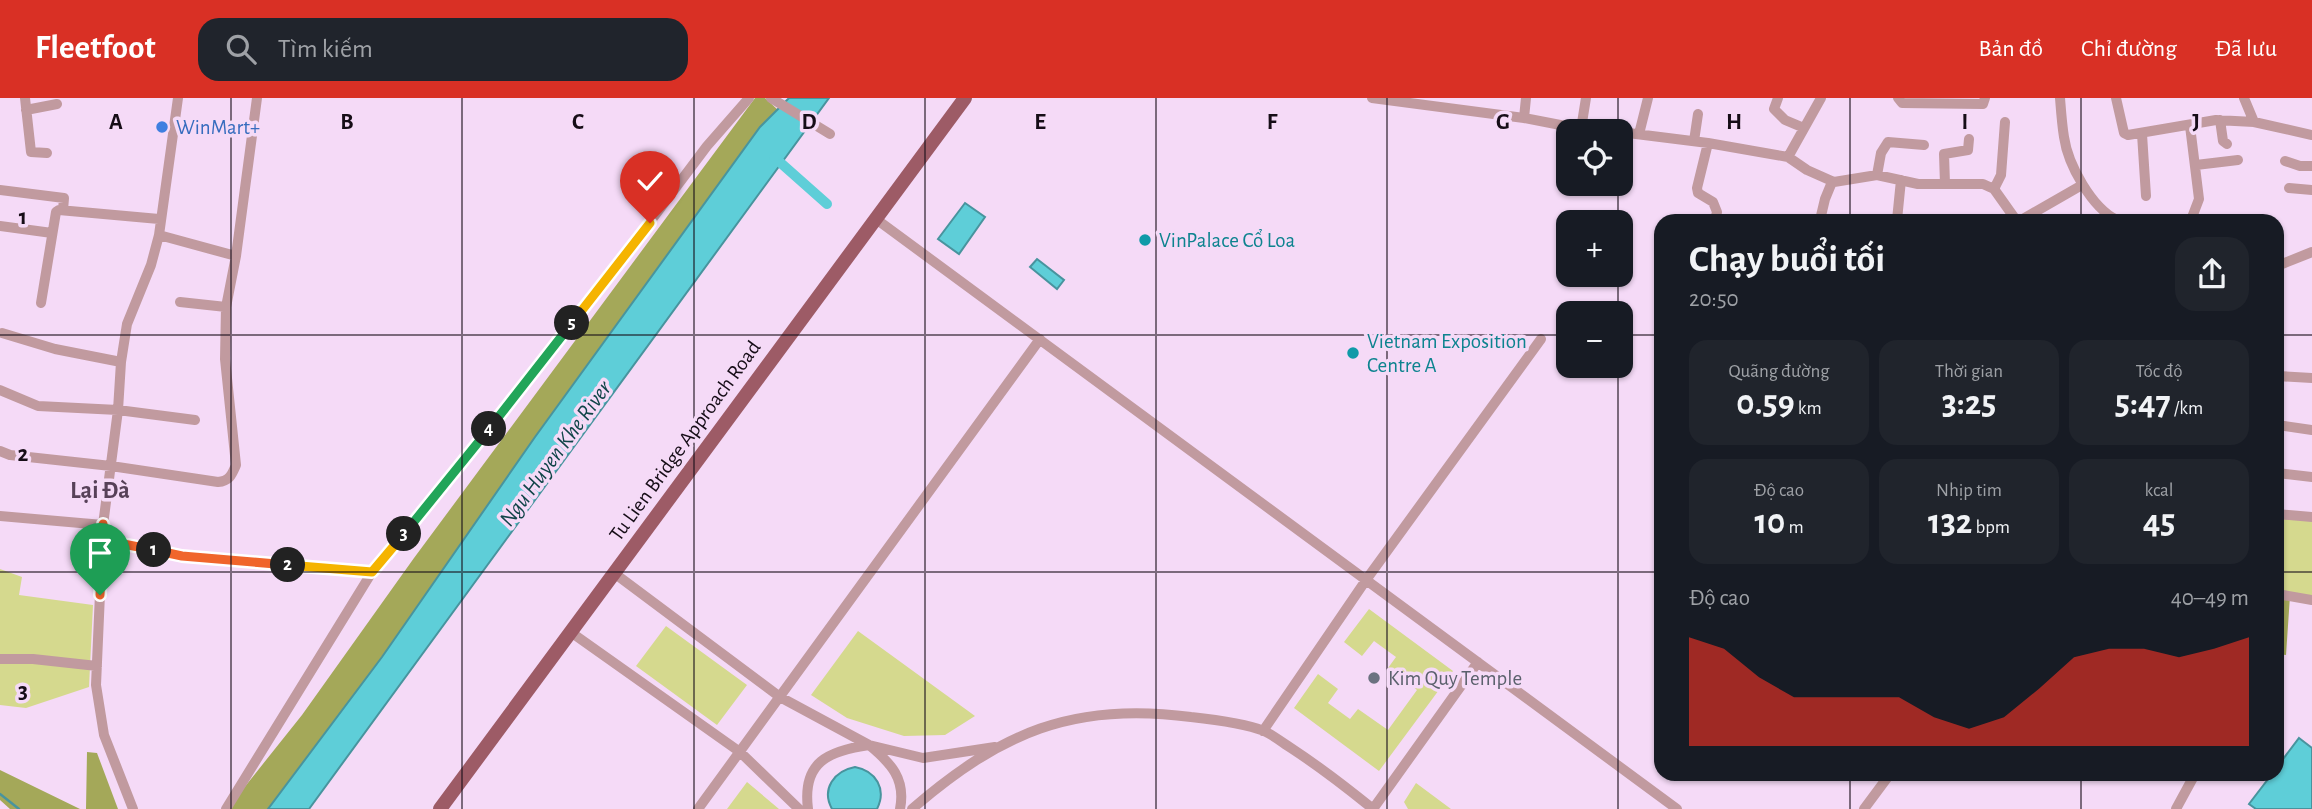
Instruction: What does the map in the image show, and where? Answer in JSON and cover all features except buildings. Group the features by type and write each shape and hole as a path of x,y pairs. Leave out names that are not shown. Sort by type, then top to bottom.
{"main road":[{"name":"Tu Lien Bridge Approach Road","path":"440,809 965,98"}],"street":[{"path":"133,809 104,735 96,685 103,524 127,324 151,265 159,234 178,98"},
{"path":"0,451 10,455 218,482 232,476 236,465 225,359 226,307 236,256 257,98"},
{"path":"226,809 372,572 583,310 707,146 749,98"},
{"path":"1372,98 1556,125"},
{"path":"1524,118 1526,98"},
{"path":"1583,119 1586,98"},
{"path":"1639,134 1648,98"},
{"path":"1778,98 1774,109 1777,114 1804,128"},
{"path":"1788,157 1821,98"},
{"path":"1898,98 1902,103 1983,104 1985,98"},
{"path":"2060,98 2064,141 2082,185 2096,205 2109,214"},
{"path":"2116,98 2124,133 2128,135 2220,120 2283,126 2312,135"},
{"path":"2244,98 2254,122"},
{"path":"772,99 830,134"},
{"path":"47,153 31,152 26,104 57,104"},
{"path":"1694,141 1698,114"},
{"path":"2220,120 2223,141 2227,144"},
{"path":"1994,189 2001,175 2005,122"},
{"path":"2190,126 2199,199 2193,214"},
{"path":"1633,133 1788,157 1832,182 1877,174 1918,184 1983,184 1994,189 2017,214"},
{"path":"2142,134 2146,196"},
{"path":"1945,184 1944,154 1968,150 1969,139"},
{"path":"1877,174 1881,153 1888,142 1924,145"},
{"path":"1708,143 1697,188 1698,193 1713,202 1716,214"},
{"path":"2196,165 2238,160"},
{"path":"2284,162 2312,166"},
{"path":"1898,214 1901,180"},
{"path":"1821,214 1832,182"},
{"path":"2032,214 2082,185"},
{"path":"2288,188 2312,190"},
{"path":"0,190 64,198 63,210"},
{"path":"41,303 56,212 63,210 159,219"},
{"path":"876,219 1677,809"},
{"path":"0,226 52,233"},
{"path":"159,234 236,256"},
{"path":"2284,263 2312,252"},
{"path":"180,302 226,307"},
{"path":"2,334 55,349 121,362"},
{"path":"698,809 1040,339"},
{"path":"1263,731 1366,580 1541,339"},
{"path":"2284,376 2312,378"},
{"path":"0,390 38,406 118,410 195,420"},
{"path":"2284,426 2312,430"},
{"path":"2284,474 2312,477"},
{"path":"2284,515 2312,517"},
{"path":"0,516 103,524"},
{"path":"103,524 108,541 182,556 372,572"},
{"path":"614,573 780,697 869,745 894,768 901,782 903,797 900,809"},
{"path":"2284,595 2312,600"},
{"path":"572,633 740,752 799,809"},
{"path":"0,659 33,659 97,666"},
{"path":"912,809 947,779 998,746 1047,724 1103,713 1153,712 1263,731 1331,774 1373,809 1478,662"},
{"path":"808,809 806,794 816,767 827,756 840,750 869,745 923,758 998,746"},
{"path":"1864,809 1885,781"},
{"path":"2176,809 2191,781"}],"green space":[{"path":"755,98 765,98 778,110 760,127 535,437 382,657 268,809 227,809 302,715 414,558"},
{"path":"2284,514 2312,514 2312,600 2284,595"},
{"path":"0,569 22,577 19,595 93,605 89,687 26,708 0,705"},
{"path":"2284,595 2290,596 2284,655"},
{"path":"1369,609 1453,671 1379,771 1294,708 1318,674 1338,689 1328,703 1350,719 1358,709 1388,730 1417,690 1388,668 1396,657 1374,641 1362,656 1344,642"},
{"path":"666,626 747,685 717,725 636,666"},
{"path":"858,631 975,716 945,735 904,736 847,718 811,695"},
{"path":"87,752 97,753 118,809 86,809"},
{"path":"0,770 80,809 10,809 0,800"},
{"path":"747,782 779,809 727,809"},
{"path":"1416,783 1451,809 1408,809 1404,802"}],"water":[{"name":"Ngu Huyen Khe River","path":"789,98 829,98 309,809 268,809 382,657 535,437 760,127"},
{"path":"965,203 985,217 959,254 938,239"},
{"path":"1037,259 1064,280 1057,289 1030,267"},
{"path":"2299,738 2312,748 2312,809 2256,809 2249,804 2267,781 2284,781 2284,758"},
{"path":"855,767 869,772 878,782 881,795 877,809 832,809 828,795 832,782 841,772"}],"waterway":[{"path":"774,157 827,204"},
{"path":"0,794 19,809"}],"place":[{"name":"WinMart+","path":"162,127"},
{"name":"VinPalace Cổ Loa","path":"1145,240"},
{"name":"Vietnam Exposition Centre A","path":"1353,353"},
{"name":"Kim Quy Temple","path":"1374,678"}],"district":[{"name":"Lại Đà","path":"100,491"}],"route":[{"path":"100,595 103,524 108,541 182,556 372,572 453,474 650,223"}]}
